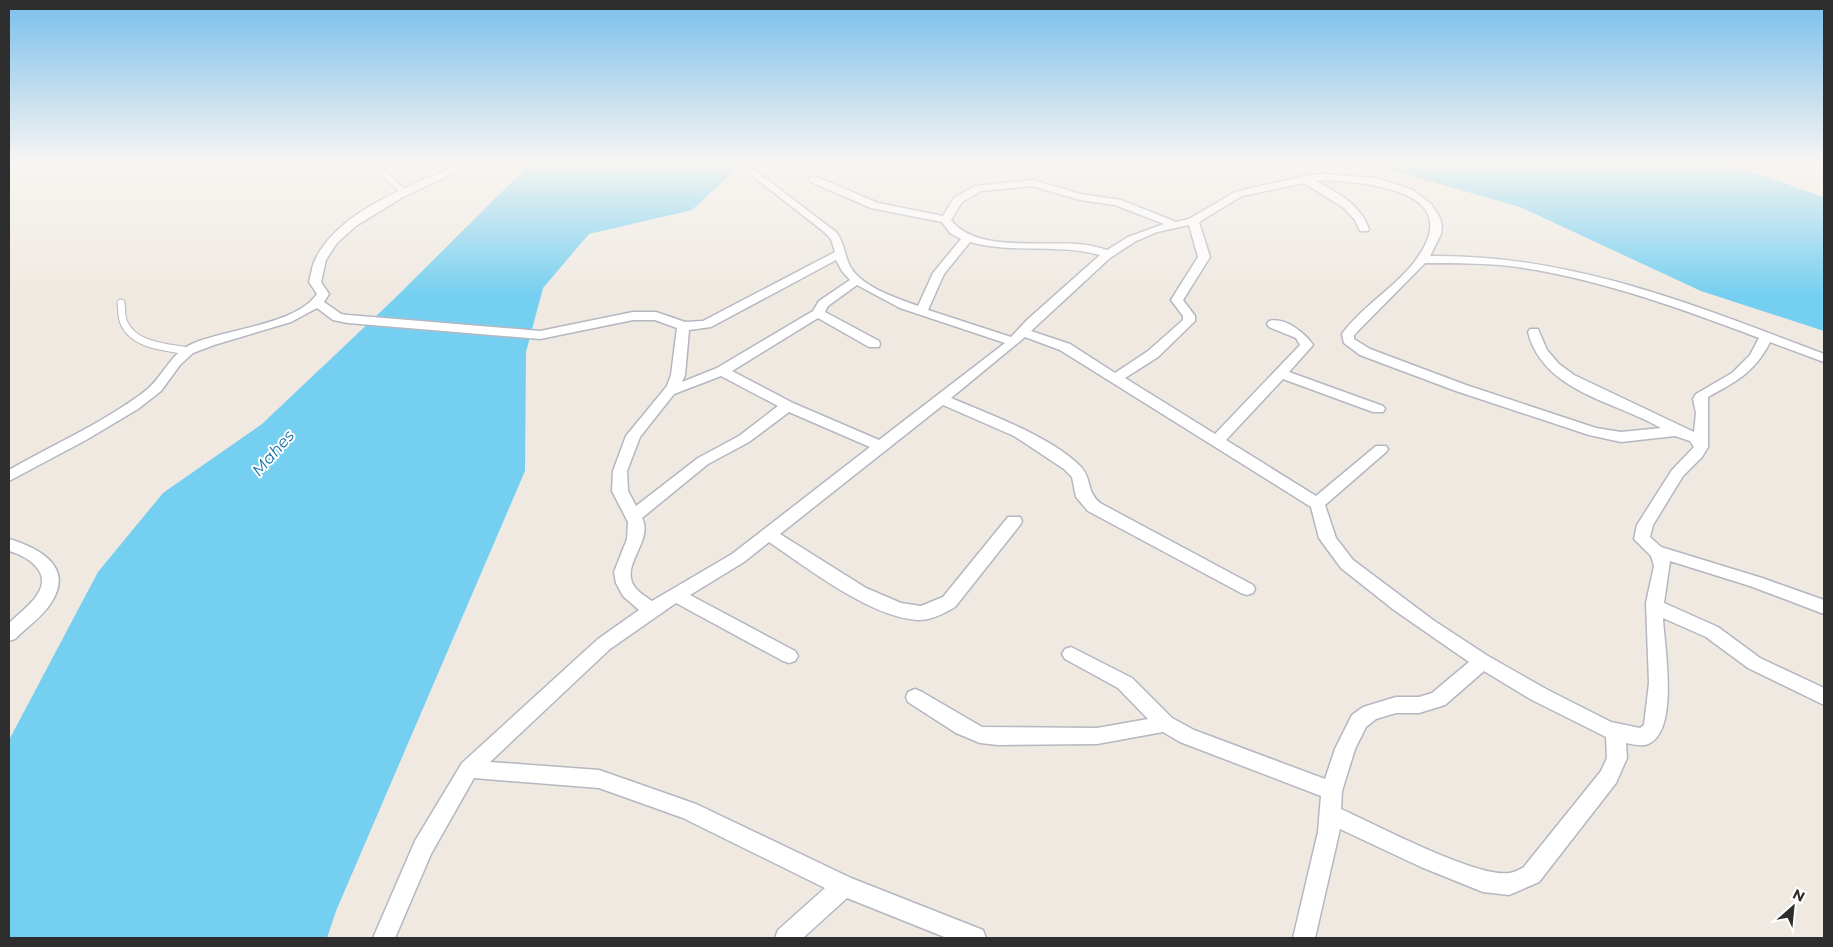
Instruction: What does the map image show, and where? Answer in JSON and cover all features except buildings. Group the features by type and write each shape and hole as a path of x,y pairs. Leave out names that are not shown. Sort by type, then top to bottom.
{"street":[{"path":"9,476 138,402 152,392 177,358 195,347 298,316 319,304 322,294 315,282 320,257 342,230 356,219 377,208"},
{"path":"800,208 827,229 836,240 842,264 857,280 877,292 922,311 1019,337 1065,347 1317,504 1323,514 1323,526 1328,538 1335,551 1347,564 1481,663 1534,693 1616,733 1643,737 1652,730 1655,721 1660,682 1655,639 1655,607 1658,581 1663,568 1662,559 1642,539 1645,525 1677,473 1697,454 1701,447 1703,413 1700,399 1703,394 1737,376 1756,357 1766,336"},
{"path":"886,208 946,220 953,229 968,237 1018,248 1077,247 1108,254"},
{"path":"946,220 953,208"},
{"path":"1133,208 1175,225"},
{"path":"384,938 423,848 469,769 604,644 651,610 738,558 1019,337 1108,254 1144,233 1193,220 1214,208"},
{"path":"1350,208 1363,224 1364,230"},
{"path":"1428,208 1437,226 1436,234 1422,260 1348,334 1348,340 1353,346 1461,388 1594,432 1621,437 1676,431 1687,433 1700,443"},
{"path":"1116,378 1153,354 1189,321 1189,316 1177,300 1204,257 1193,220"},
{"path":"922,311 938,272 968,237"},
{"path":"319,304 338,317 348,319 540,335 634,316 656,316 683,326 696,327 707,324 839,254"},
{"path":"1422,260 1464,257 1486,259 1574,275 1658,299 1824,358"},
{"path":"670,391 722,371 818,313 823,304 857,280"},
{"path":"818,313 874,344"},
{"path":"1216,442 1307,345 1300,335 1273,324"},
{"path":"651,610 629,592 624,583 622,572 635,539 636,522 620,491 620,471 634,436 670,391 678,375 683,326"},
{"path":"1534,332 1540,352 1563,373 1594,391 1647,414 1676,431"},
{"path":"722,371 788,406 880,446"},
{"path":"1280,373 1378,409"},
{"path":"941,399 1039,442 1077,471 1082,481 1080,490 1083,499 1094,507 1247,589"},
{"path":"634,517 682,476 703,461 744,439 788,406"},
{"path":"1317,504 1382,449"},
{"path":"769,534 840,580 873,598 918,613 936,610 949,602 1014,521"},
{"path":"9,545 31,552 44,561 50,573 50,587 46,597 9,634"},
{"path":"1656,552 1756,582 1824,608"},
{"path":"676,595 789,656"},
{"path":"1655,607 1712,632 1754,663 1824,697"},
{"path":"1071,654 1126,683 1165,724 1187,736 1332,791"},
{"path":"1304,938 1329,832 1332,791 1346,749 1359,721 1370,713 1396,705 1419,704 1438,699 1481,663"},
{"path":"915,697 962,727 980,734 998,737 1097,736 1165,724"},
{"path":"1330,814 1429,860 1483,882 1509,884 1531,876 1609,777 1617,758 1616,733"},
{"path":"469,769 599,780 689,811 844,886 975,938"},
{"path":"786,938 844,886"}],"lane":[{"path":"121,303 124,323 136,336 142,340 188,351"}],"water":[{"name":"Mahes","path":"485,208 694,208 589,234 543,288 526,352 525,471 336,911 327,938 9,938 9,740 98,572 163,493 262,424 393,300"},
{"path":"1523,208 1824,208 1824,331 1701,291"}]}
